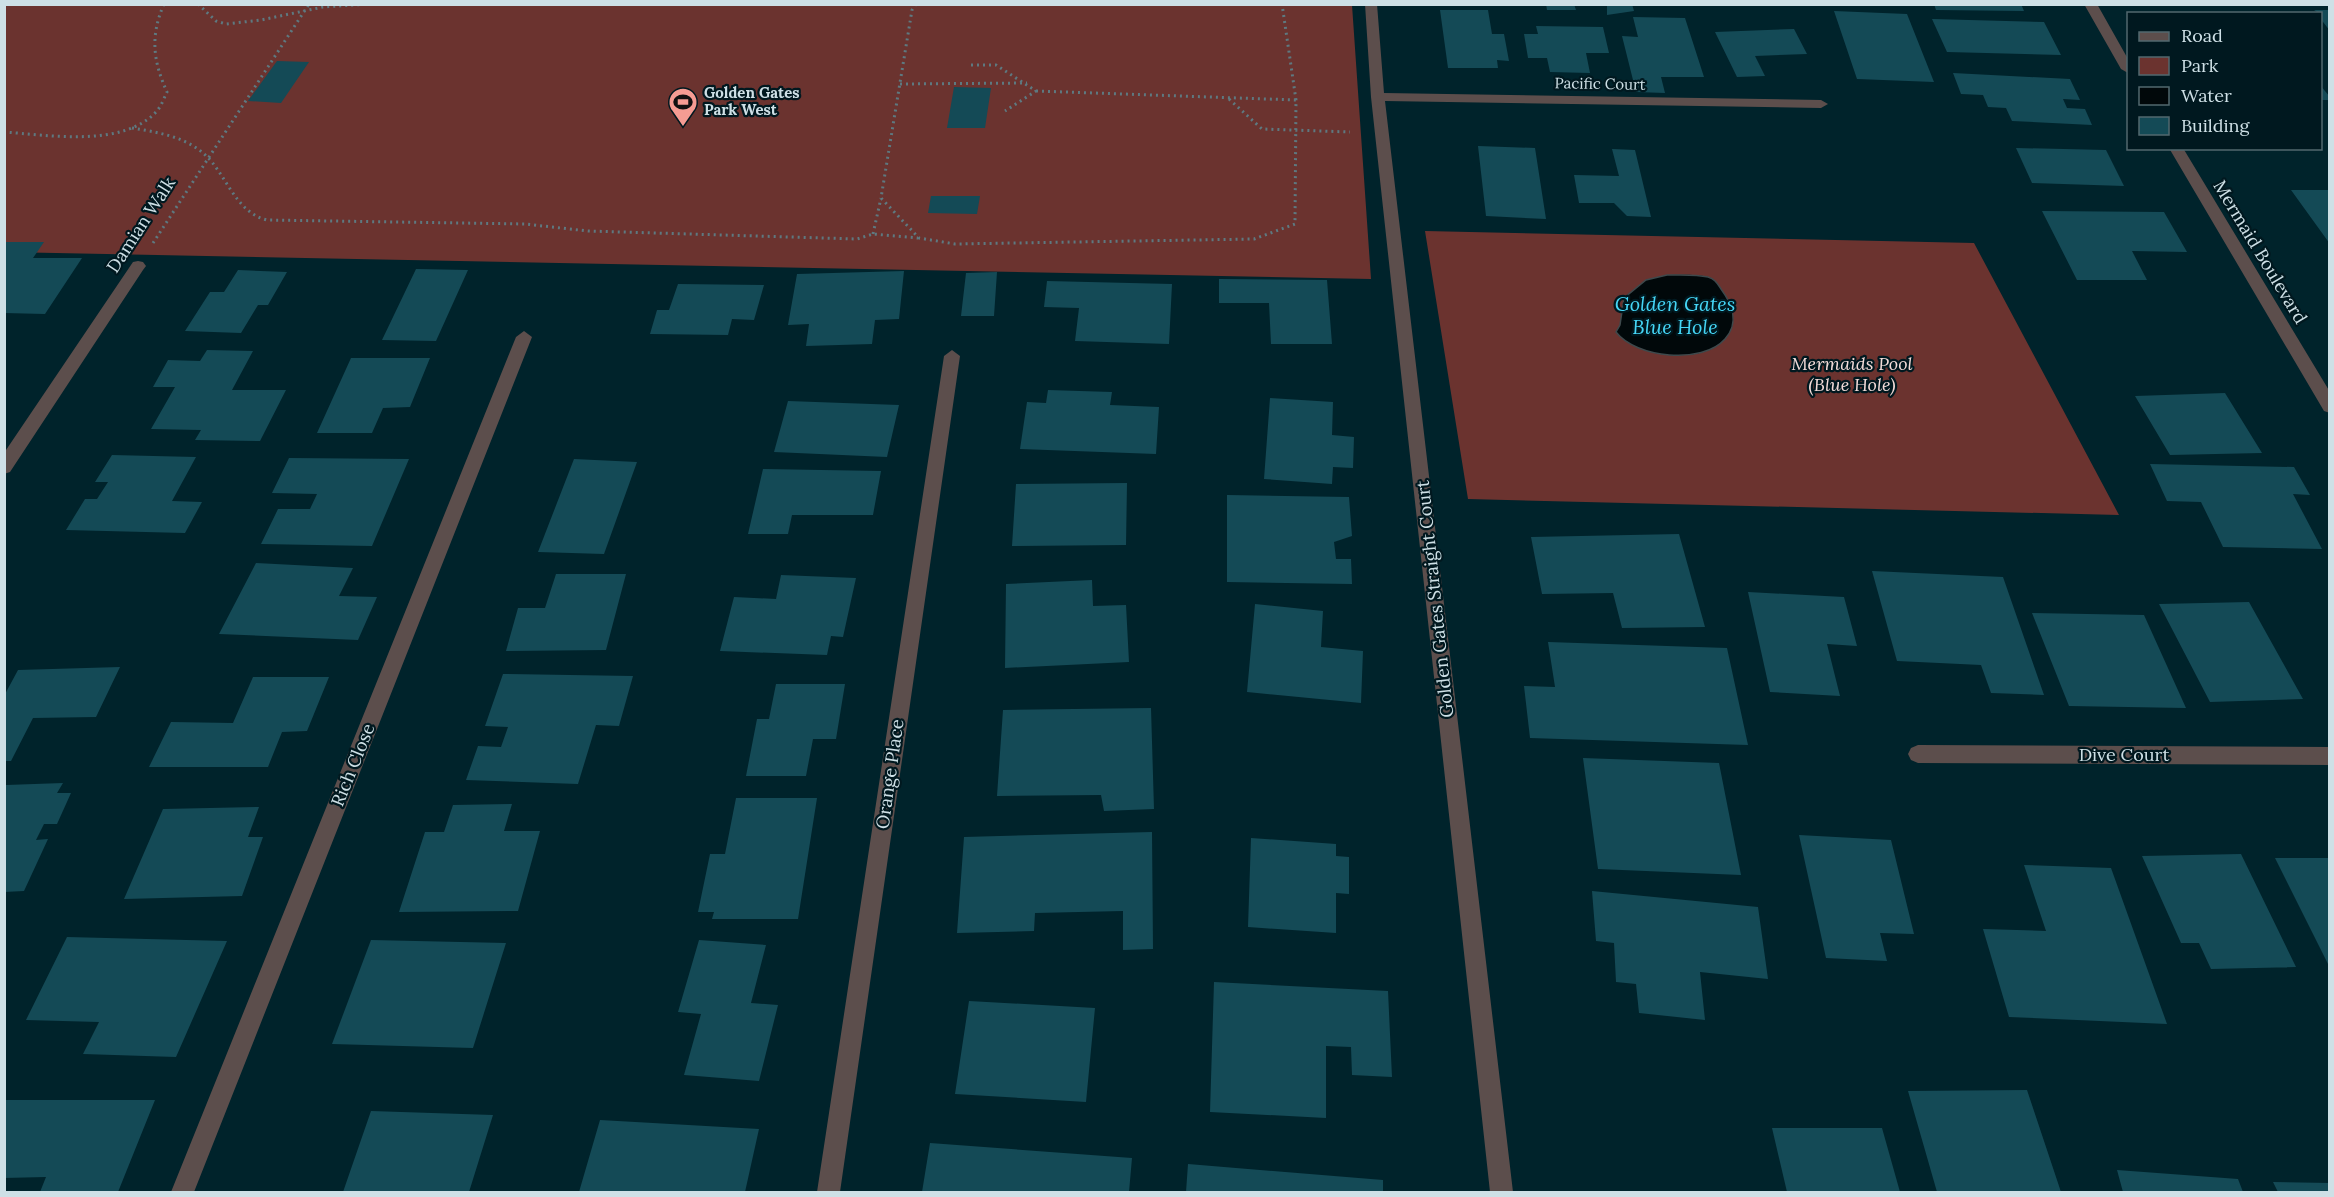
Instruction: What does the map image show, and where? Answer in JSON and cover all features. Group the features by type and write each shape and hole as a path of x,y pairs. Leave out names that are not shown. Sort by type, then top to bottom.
{"street":[{"name":"Golden Gates Straight Court","path":"1371,4 1378,97 1502,1192"},
{"path":"2090,4 2127,67"},
{"name":"Pacific Court","path":"1378,97 1821,104"},
{"name":"Mermaid Boulevard","path":"2177,150 2330,407"},
{"name":"Damian Walk","path":"4,467 138,266"},
{"name":"Rich Close","path":"182,1192 524,337"},
{"name":"Orange Place","path":"828,1192 952,356"},
{"name":"Dive Court","path":"1918,754 2330,756"}],"path":[{"path":"4,132 83,137 116,134 132,128 158,111 167,92 154,63 152,39 164,4"},
{"path":"198,4 216,21 226,24 323,7 369,4"},
{"name":"Damian Walk","path":"138,266 309,4"},
{"path":"873,234 912,10 916,4"},
{"path":"132,128 170,134 202,152 226,179 240,203 260,219 292,222 525,224 588,231 857,239 873,234 955,244 1254,239 1295,224 1298,132 1296,100 1282,4"},
{"path":"971,65 996,65 1027,83 1036,91"},
{"path":"900,84 1027,83"},
{"path":"1005,111 1036,91 1296,100"},
{"path":"1228,98 1262,129 1298,132 1383,133"},
{"path":"881,198 919,238"}],"green space":[{"name":"Golden Gates Park West","path":"5,5 1352,5 1371,279 5,252"},
{"name":"Mermaids Pool (Blue Hole)","path":"1425,231 1974,243 2119,515 1468,499"}],"water":[{"name":"Golden Gates Blue Hole","path":"1667,275 1708,277 1716,282 1725,295 1733,313 1732,326 1730,333 1715,347 1701,353 1669,355 1638,348 1625,341 1616,332 1620,325 1624,298 1646,280"}],"building":[{"path":"1546,4 1574,4 1576,10 1547,10"},
{"path":"1607,4 1632,4 1634,11 1607,15"},
{"path":"1934,4 2021,4 2024,11 1936,10"},
{"path":"1440,10 1488,10 1492,34 1504,34 1509,61 1497,60 1498,68 1448,68"},
{"path":"2314,10 2330,10 2330,31 2322,21 2322,12"},
{"path":"1834,11 1907,14 1934,82 1857,79"},
{"path":"1633,17 1685,18 1704,77 1661,77 1665,93 1636,92 1622,36 1638,37"},
{"path":"1932,19 2044,22 2061,55 1947,52"},
{"path":"1536,26 1603,27 1609,53 1586,53 1590,73 1550,72 1547,58 1528,58 1524,34 1538,34"},
{"path":"1794,29 1807,54 1755,56 1765,76 1737,77 1715,32"},
{"path":"277,61 309,62 281,103 248,101"},
{"path":"1953,73 2070,79 2080,100 2063,99 2067,108 2085,109 2092,125 2012,121 2006,108 1988,107 1983,95 1961,94"},
{"path":"954,87 991,88 985,128 947,128"},
{"path":"2322,87 2330,97 2330,100 2322,100"},
{"path":"1478,146 1535,148 1546,219 1486,216"},
{"path":"2016,148 2106,150 2124,186 2032,183"},
{"path":"1612,149 1635,150 1651,217 1627,216 1614,203 1579,203 1574,175 1619,176"},
{"path":"2291,190 2330,190 2330,244"},
{"path":"931,196 980,196 977,214 928,213"},
{"path":"2042,211 2164,212 2187,252 2132,251 2147,280 2077,280"},
{"path":"4,242 44,242 33,258 82,258 45,314 4,313"},
{"path":"416,269 468,270 436,341 382,340"},
{"path":"238,270 287,272 268,305 258,305 241,333 185,331 210,292 224,292"},
{"path":"904,271 899,319 875,320 872,344 806,346 809,324 788,325 797,274"},
{"path":"997,272 994,316 961,316 966,273"},
{"path":"1219,279 1327,280 1332,344 1271,344 1269,303 1219,303"},
{"path":"1047,281 1172,284 1169,344 1075,341 1079,308 1044,307"},
{"path":"678,284 764,285 754,320 732,319 728,335 650,334 657,310 669,310"},
{"path":"207,350 253,351 232,390 286,390 260,441 195,440 201,430 151,429 175,387 153,387 168,360 200,361"},
{"path":"351,358 430,358 410,407 383,408 372,433 317,433"},
{"path":"1048,390 1112,392 1110,405 1159,407 1156,454 1020,449 1027,402 1046,403"},
{"path":"2225,393 2262,453 2170,455 2135,396"},
{"path":"1270,398 1333,402 1332,435 1354,437 1353,468 1333,467 1332,484 1264,479"},
{"path":"788,401 899,405 887,457 774,452"},
{"path":"112,455 196,457 172,501 202,502 185,533 66,530 85,499 97,499 108,482 95,482"},
{"path":"289,458 409,459 372,546 261,544 278,509 310,509 317,494 272,493"},
{"path":"574,459 637,462 604,554 538,552"},
{"path":"2150,464 2294,467 2310,495 2293,494 2322,549 2223,547 2201,502 2167,501"},
{"path":"763,469 881,471 873,515 792,515 788,534 748,534"},
{"path":"1127,483 1126,545 1012,546 1016,484"},
{"path":"1227,495 1349,497 1352,536 1334,542 1336,559 1351,559 1352,584 1227,582"},
{"path":"1679,534 1705,627 1622,628 1613,593 1542,594 1531,537"},
{"path":"256,563 353,568 339,596 377,597 358,640 219,634"},
{"path":"1872,571 2003,577 2044,695 1991,693 1981,665 1897,661"},
{"path":"556,574 626,574 606,650 506,651 518,608 545,608"},
{"path":"781,575 856,578 843,637 831,636 827,655 720,651 734,597 776,599"},
{"path":"1092,580 1093,606 1126,605 1129,662 1005,668 1006,584"},
{"path":"1748,592 1844,597 1857,646 1827,644 1840,696 1770,692"},
{"path":"2249,602 2303,699 2210,702 2159,604"},
{"path":"1255,604 1323,611 1321,647 1363,651 1361,703 1247,692"},
{"path":"2032,613 2144,615 2186,708 2069,706"},
{"path":"1548,642 1727,648 1748,745 1530,738 1524,686 1555,687"},
{"path":"120,667 96,717 33,718 11,761 4,761 4,696 18,670"},
{"path":"503,674 633,676 619,726 596,725 578,784 466,780 478,746 501,747 508,727 485,726"},
{"path":"253,677 329,677 307,731 282,732 268,767 149,767 171,722 233,723"},
{"path":"776,684 845,684 836,739 813,739 806,776 746,776 757,719 769,719"},
{"path":"1151,708 1154,809 1104,811 1101,795 997,796 1003,710"},
{"path":"1583,758 1719,763 1741,875 1598,869"},
{"path":"63,783 57,793 71,793 57,824 44,824 36,840 48,839 24,891 4,892 6,785"},
{"path":"736,798 817,798 798,919 712,919 714,912 698,912 710,854 725,854"},
{"path":"512,804 504,831 540,831 518,911 399,912 425,832 444,832 453,805"},
{"path":"259,807 248,837 263,837 242,896 124,899 163,809"},
{"path":"1152,832 1153,949 1123,950 1123,911 1035,913 1034,931 957,933 964,837"},
{"path":"1799,835 1891,840 1914,934 1880,933 1887,961 1826,958"},
{"path":"1251,838 1336,844 1336,856 1349,857 1349,894 1336,893 1336,933 1248,927"},
{"path":"2241,854 2296,967 2211,969 2199,943 2181,943 2142,856"},
{"path":"2275,858 2330,858 2330,968"},
{"path":"2024,865 2111,868 2167,1024 2009,1017 1983,929 2046,931"},
{"path":"1592,891 1758,907 1768,979 1700,972 1705,1020 1639,1013 1636,984 1616,982 1614,943 1596,941"},
{"path":"67,937 227,941 176,1057 83,1054 99,1022 26,1020"},
{"path":"371,940 506,943 473,1048 332,1044"},
{"path":"699,940 766,945 751,1003 778,1005 759,1081 684,1075 701,1014 678,1012"},
{"path":"1214,982 1388,991 1392,1077 1352,1075 1351,1047 1326,1046 1326,1118 1210,1112"},
{"path":"969,1001 1095,1008 1086,1102 955,1094"},
{"path":"2027,1090 2061,1192 1937,1192 1908,1091"},
{"path":"4,1100 155,1100 118,1192 40,1192 46,1177 4,1178"},
{"path":"371,1111 493,1115 469,1192 343,1192"},
{"path":"600,1120 759,1129 745,1192 579,1192"},
{"path":"1772,1128 1882,1128 1900,1192 1787,1192"},
{"path":"930,1143 1132,1158 1129,1192 922,1192"},
{"path":"1188,1164 1383,1180 1383,1192 1186,1192"},
{"path":"2117,1170 2238,1179 2243,1192 2123,1192"},
{"path":"2273,1182 2330,1183 2330,1192 2278,1192"}],"place":[{"name":"Golden Gates Park West","path":"683,128"}]}
